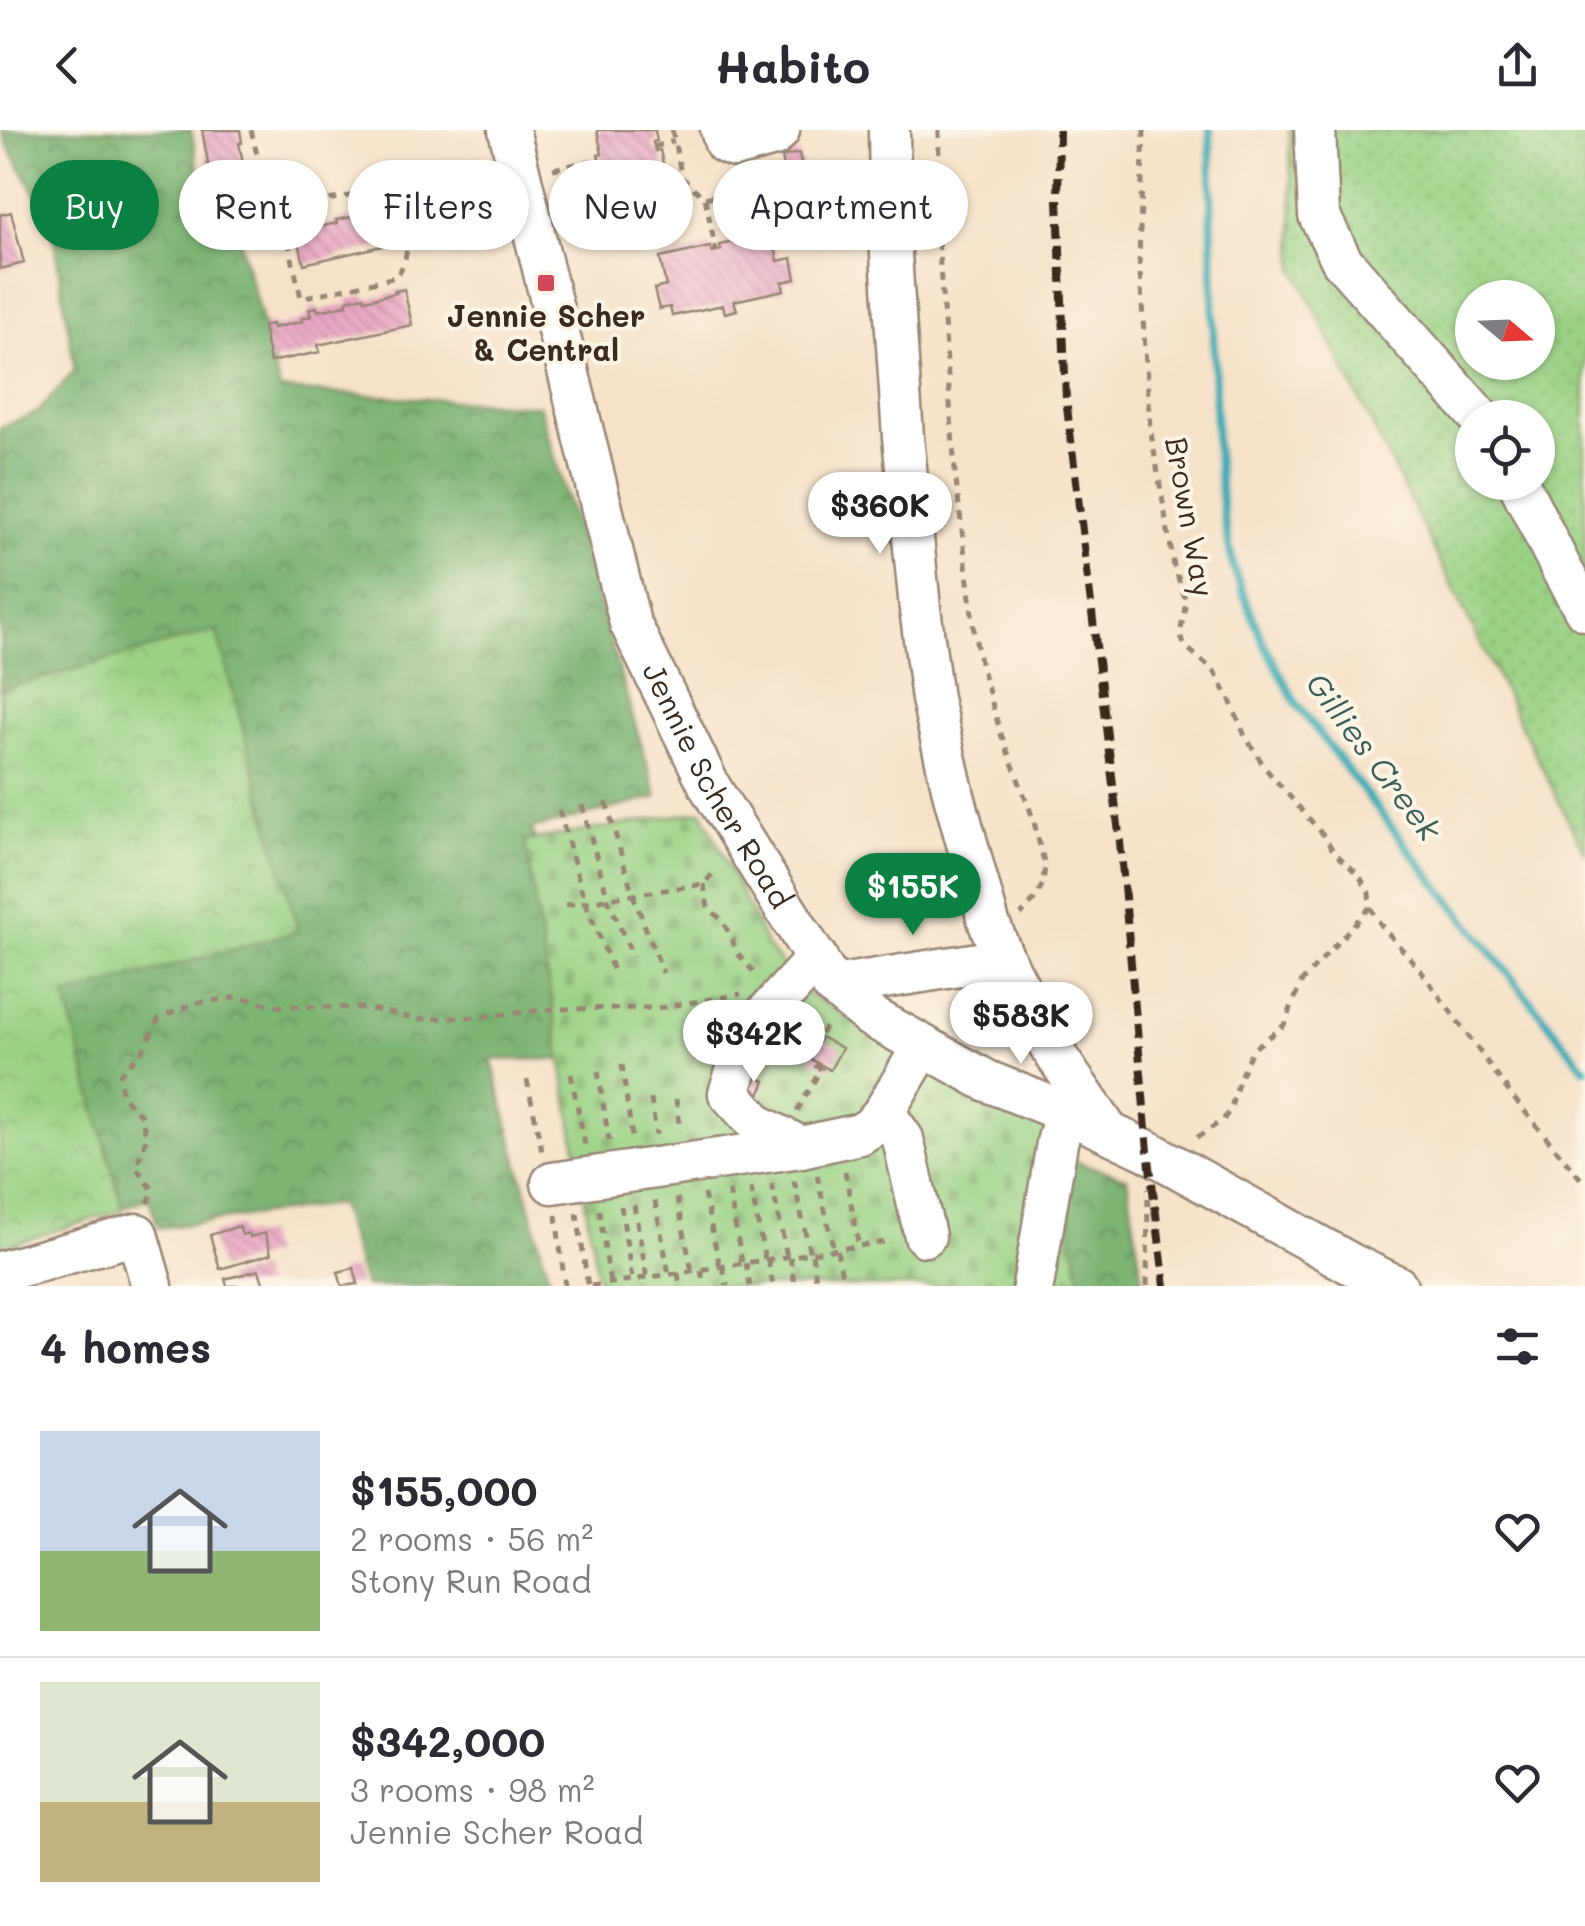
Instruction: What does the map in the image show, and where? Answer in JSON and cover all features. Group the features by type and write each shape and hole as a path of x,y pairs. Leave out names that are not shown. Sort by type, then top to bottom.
{"street":[{"name":"Jennie Scher Road","path":"508,130 630,623 710,787 826,989 987,1081 1065,1112 1157,1156 1350,1275 1396,1286"},
{"path":"722,130 725,143 734,147 774,136 778,130"},
{"path":"889,130 892,254 904,437 932,699 988,922 1051,1048 1108,1132"},
{"path":"1315,130 1319,215 1342,261 1464,400"},
{"path":"1527,500 1585,610"},
{"path":"688,1163 758,1125 729,1093 746,1042 766,1014 826,989 1004,959"},
{"path":"688,1163 860,1134 884,1112 922,1046"},
{"path":"884,1112 903,1139 925,1236"},
{"path":"1033,1286 1065,1112"},
{"path":"0,1272 137,1234 152,1286"}],"path":[{"path":"252,130 259,160"},
{"path":"672,130 682,178 705,198 716,251"},
{"path":"939,130 940,258 955,472 974,631 1001,734 1032,818 1044,866 1044,884 1021,915"},
{"name":"Brown Way","path":"1144,130 1139,258 1150,428 1174,566 1186,601 1180,635 1185,646 1214,672 1266,769 1334,852 1360,875 1369,893 1370,907 1381,925 1585,1184"},
{"path":"654,147 674,140"},
{"path":"547,170 599,158"},
{"path":"705,198 713,196"},
{"path":"290,250 301,298 396,277 404,267 408,250"},
{"path":"606,802 634,895 664,973"},
{"path":"582,806 608,899 633,957"},
{"path":"559,810 585,902 616,974"},
{"path":"566,905 704,884 716,870"},
{"path":"704,884 708,908 723,920 747,967"},
{"path":"1147,1286 1157,1156 1223,1120 1252,1050 1284,1025 1302,981 1370,907"},
{"path":"565,1286 688,1163 820,1070 806,1060 826,989"},
{"path":"137,1234 153,1190 136,1167 147,1137 140,1114 122,1096 120,1074 142,1050 159,1018 196,1003 239,997 275,1006 366,1008 419,1019 553,1009 658,1008 751,993"},
{"path":"622,1064 688,1163 744,1264 750,1286"},
{"path":"598,1071 788,1257 796,1286"},
{"path":"571,1074 811,1254 817,1286"},
{"path":"528,1080 547,1176 688,1163 859,1247"},
{"path":"688,1163 836,1250 844,1286"},
{"path":"688,1163 766,1260 773,1286"},
{"path":"688,1163 727,1286"},
{"path":"688,1163 692,1271"},
{"path":"669,1275 688,1163"},
{"path":"647,1278 688,1163"},
{"path":"634,1282 688,1163"},
{"path":"611,1284 688,1163"},
{"path":"590,1286 688,1163"},
{"path":"590,1286 925,1236"},
{"path":"701,1270 704,1286"},
{"path":"678,1274 680,1286"},
{"path":"655,1277 657,1286"}],"green space":[{"path":"1,130 191,130 197,160 179,160 179,250 242,250 280,390 539,406 657,797 531,829 589,979 674,1060 491,1059 551,1286 365,1286 339,1204 158,1228 149,1198 101,1216 0,738 0,427 37,413 75,370 56,250 159,250 159,160 30,160 30,184"},
{"path":"1289,130 1585,130 1585,854 1295,269"},
{"path":"216,630 298,931 65,996 123,1210 0,1248 0,690"},
{"path":"702,811 767,946 805,993 917,1055 1053,1119 1081,1286 599,1286 525,841"},
{"path":"1067,1159 1127,1178 1143,1286 1043,1286"}],"building":[{"path":"202,130 240,130 242,160 208,160"},
{"path":"597,130 655,130 655,151 660,150 662,160 599,160 598,155 602,154"},
{"path":"799,153 801,160 783,160"},
{"path":"11,212 24,263 0,269 0,215"},
{"path":"348,218 348,250 365,250 304,264 301,250 328,250 328,225 337,223 336,220"},
{"path":"710,247 712,252 776,250 778,261 792,258 796,279 782,282 784,290 734,301 737,310 725,313 723,305 672,316 670,307 659,309 654,289 666,286 660,258"},
{"path":"404,289 412,325 318,345 320,352 270,362 263,326 272,324 273,328 303,321 302,318 311,316 309,309 347,305 347,300 364,296 365,300"},
{"path":"821,1037 842,1048 830,1070 809,1058"},
{"path":"750,1074 765,1081 759,1096 743,1090"},
{"path":"239,1226 242,1235 265,1233 271,1254 220,1269 210,1235"},
{"path":"354,1268 358,1284 342,1286 338,1272"},
{"path":"259,1270 264,1286 227,1286 225,1279"}],"waterway":[{"name":"Gillies Creek","path":"1210,130 1216,446 1234,570 1262,640 1297,705 1585,1069"}],"railway":[{"path":"1059,130 1066,399 1120,842 1148,1151 1165,1286"}],"place":[{"name":"Jennie Scher & Central","path":"546,283"}]}
